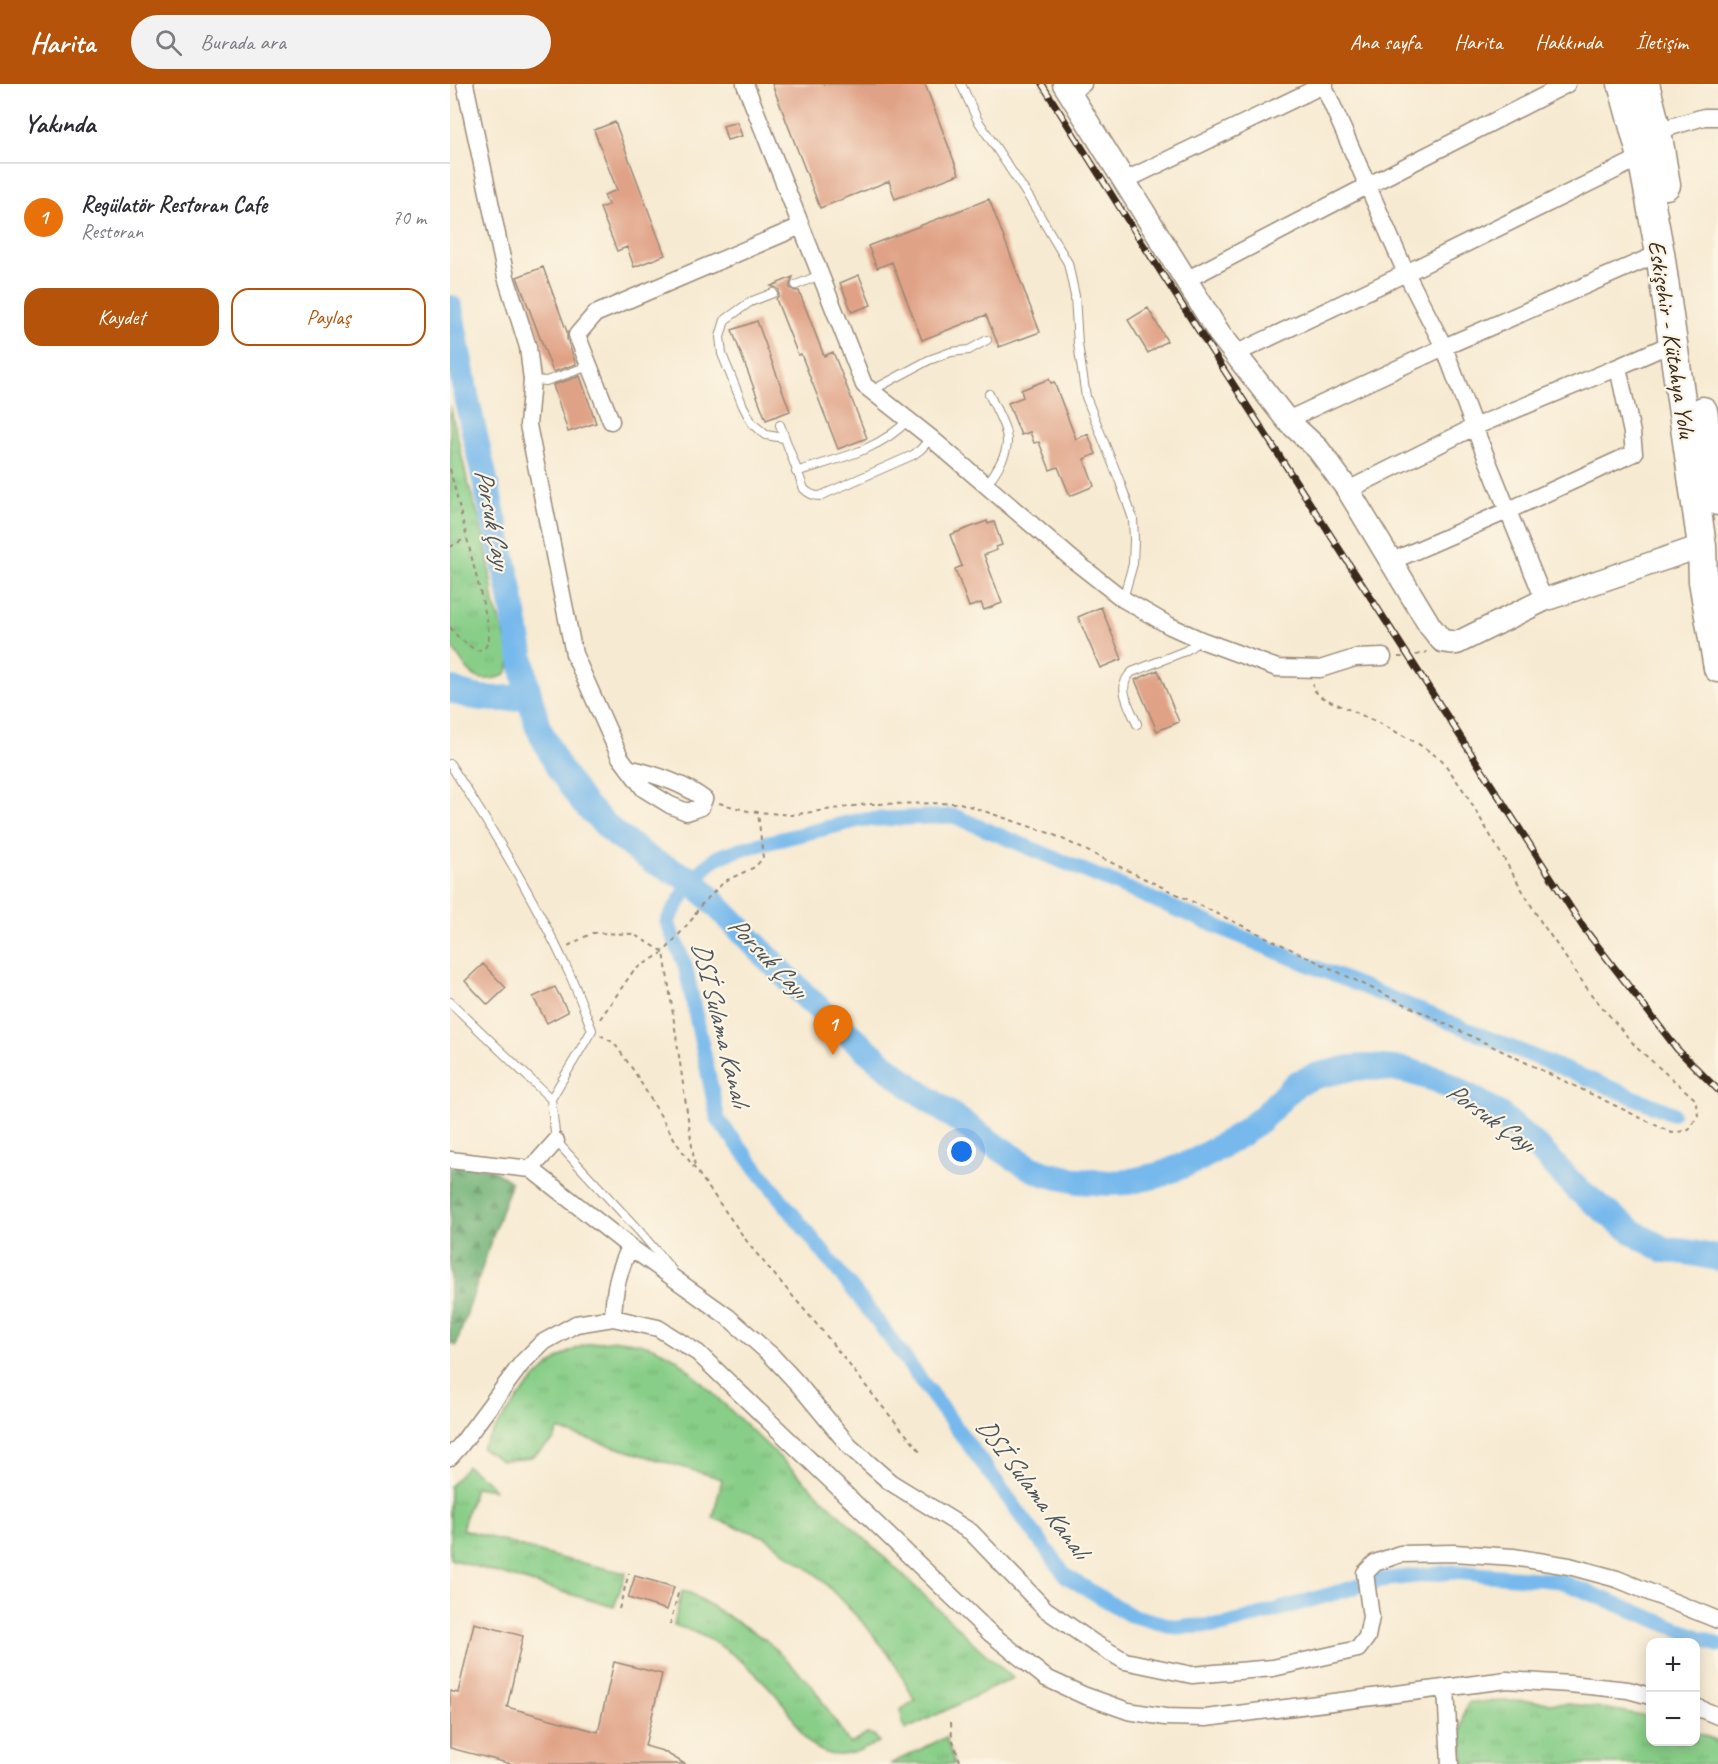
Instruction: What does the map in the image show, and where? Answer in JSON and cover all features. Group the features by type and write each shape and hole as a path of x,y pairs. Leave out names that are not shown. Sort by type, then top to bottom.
{"highway":[{"name":"Eskişehir - Kütahya Yolu","path":"1622,84 1642,157 1660,254 1702,546 1703,581 1718,668"},
{"name":"Eskişehir - Kütahya Yolu","path":"1645,84 1657,131 1718,501"}],"street":[{"path":"465,84 506,277 528,347 532,380 528,425 574,654 620,757 644,789 670,805 687,812 701,807 704,799"},
{"path":"745,84 864,385 870,391 931,438 1049,540 1123,599 1170,626 1277,668 1320,669 1355,658 1383,657"},
{"path":"1124,182 1324,84 1406,273 1444,347 1544,600"},
{"path":"1186,280 1567,84"},
{"path":"1072,86 1124,182 1219,333 1287,420 1318,449 1348,490 1430,626 1442,641 1457,643 1544,600 1702,546"},
{"path":"1657,131 1704,117 1718,117"},
{"path":"1235,354 1642,157"},
{"path":"611,421 577,335 594,314 801,226"},
{"path":"1287,420 1444,347 1660,254"},
{"path":"1348,490 1474,427 1673,343"},
{"path":"1392,561 1634,453 1619,372 1611,370"},
{"path":"531,1169 556,1141"},
{"path":"450,1160 531,1169 630,1247 728,1317 771,1355 850,1447 890,1482 971,1532 1045,1609 1094,1643 1125,1661 1192,1675 1273,1668 1358,1649 1367,1637 1371,1617 1365,1573 1375,1563 1401,1554 1454,1553 1513,1557 1569,1566 1617,1579 1718,1620"},
{"path":"614,1318 617,1279 630,1247"},
{"path":"450,1457 522,1363 542,1343 576,1324 614,1318 658,1328 698,1353 990,1634 1046,1678 1083,1695 1128,1711 1166,1717 1206,1718 1507,1680 1629,1690 1646,1695"},
{"path":"1446,1688 1450,1764"},
{"path":"1700,1709 1718,1716"}],"lane":[{"path":"961,84 977,119 1030,199 1068,263 1076,296 1078,344 1086,397 1120,482 1132,519 1133,564 1123,599"},
{"path":"796,285 820,275"},
{"path":"774,293 750,302 725,320 720,337 722,354 752,423 766,435 784,438"},
{"path":"870,391 929,360 951,352 969,350 987,340"},
{"path":"532,380 546,381 589,366"},
{"path":"986,486 1002,462 1008,445 1006,429 989,394"},
{"path":"796,472 868,449 894,434 908,420"},
{"path":"780,425 804,489 811,495 820,496 913,455 931,438"},
{"path":"1137,724 1123,689 1127,675 1185,651 1201,640"},
{"path":"450,764 510,863 558,951 592,1030 551,1099 556,1141 640,1232 684,1285"},
{"path":"450,1002 551,1099"}],"path":[{"path":"450,469 488,624 489,640 485,648 476,651 458,637 450,627"},
{"path":"450,547 467,538"},
{"path":"1383,657 1409,657 1457,643"},
{"path":"704,799 748,811 791,816 868,804 960,803 1052,834 1672,1133 1689,1130 1698,1115 1695,1099 1637,1048 1591,994 1541,922 1466,794 1442,760 1417,743 1379,723 1321,697 1313,689 1311,668"},
{"path":"758,812 763,858 755,867 725,881 699,908 664,952 634,970 592,1030 614,1043 634,1071 678,1145 751,1248 920,1451"},
{"path":"558,951 592,933 633,934 664,952"},
{"path":"664,952 695,1170"},
{"path":"619,1609 628,1573"},
{"path":"670,1624 679,1590"},
{"path":"951,1722 952,1738 961,1764"}],"green space":[{"path":"450,405 467,479 479,518 494,603 510,657 509,668 505,675 493,679 484,679 471,674 450,645"},
{"path":"450,1166 491,1169 511,1182 456,1346 450,1343"},
{"path":"618,1340 649,1346 677,1359 1013,1678 905,1730 900,1710 915,1700 892,1659 867,1627 819,1577 765,1537 713,1518 722,1479 558,1430 554,1440 533,1456 523,1459 501,1460 481,1448 513,1404 551,1364 582,1346"},
{"path":"467,1466 488,1482 494,1490 475,1487 462,1529 560,1558 626,1573 614,1607 450,1559 450,1486"},
{"path":"682,1591 690,1593 765,1639 811,1684 850,1744 867,1734 874,1735 879,1742 853,1753 839,1755 826,1753 810,1744 782,1702 747,1666 705,1637 674,1625"},
{"path":"1470,1702 1545,1702 1580,1705 1646,1716 1646,1746 1700,1746 1700,1734 1718,1741 1718,1764 1464,1764 1462,1722 1463,1714"},
{"path":"946,1737 954,1764 890,1764"}],"building":[{"path":"772,84 925,84 959,174 895,199 889,181 820,208"},
{"path":"615,122 665,255 634,267 627,247 617,251 600,208 608,205 604,195 617,190 594,130"},
{"path":"737,122 742,136 727,140 723,126"},
{"path":"989,199 1040,332 999,347 986,315 922,340 892,262 877,268 868,246"},
{"path":"543,267 576,364 553,372 517,277"},
{"path":"859,275 871,305 852,312 840,283"},
{"path":"793,277 790,288 799,291 824,356 833,352 867,438 838,449 801,354 798,355 776,299 779,290 771,286"},
{"path":"1148,308 1167,341 1148,353 1128,320"},
{"path":"757,321 790,411 766,420 732,330"},
{"path":"580,376 596,423 568,432 553,385"},
{"path":"1049,379 1051,383 1054,382 1076,439 1088,434 1096,454 1084,459 1094,486 1070,496 1058,467 1050,470 1039,442 1034,443 1030,432 1021,435 1008,403 1023,397 1021,390"},
{"path":"987,521 988,524 994,522 1002,545 996,547 997,550 984,555 1002,603 984,610 981,603 969,607 955,569 962,566 950,535"},
{"path":"1101,607 1122,659 1100,668 1078,617"},
{"path":"1158,670 1179,722 1157,731 1135,680"},
{"path":"483,964 506,988 488,1005 465,981"},
{"path":"555,987 568,1012 547,1023 533,997"},
{"path":"635,1576 674,1587 667,1610 628,1598"},
{"path":"474,1623 523,1636 507,1707 598,1732 614,1662 662,1674 645,1746 663,1751 685,1764 511,1764 450,1748 450,1691 458,1693"}],"waterway":[{"name":"Porsuk Çayı","path":"450,308 467,401 509,585 526,683 538,727 558,767 584,804 616,835 652,861 692,880 806,997 914,1089 1031,1168 1078,1181 1110,1183 1159,1175 1197,1160 1241,1134 1261,1119 1297,1083 1315,1076 1351,1068 1405,1070 1438,1080 1500,1115 1540,1150 1576,1188 1641,1237 1665,1250 1718,1258"},
{"name":"Porsuk Çayı","path":"450,689 469,696 489,699 529,695"},
{"name":"DSİ Sulama Kanalı","path":"1672,1113 1285,955 954,816 859,820 741,849 716,858 692,880 667,922 685,965 718,1120 869,1310 1066,1576 1130,1615 1176,1627 1225,1625 1380,1580 1452,1572 1560,1581 1718,1645"}],"railway":[{"path":"1042,84 1583,927 1677,1049 1718,1090"}],"place":[{"name":"Regülatör Restoran Cafe","path":"833,1055"}]}
